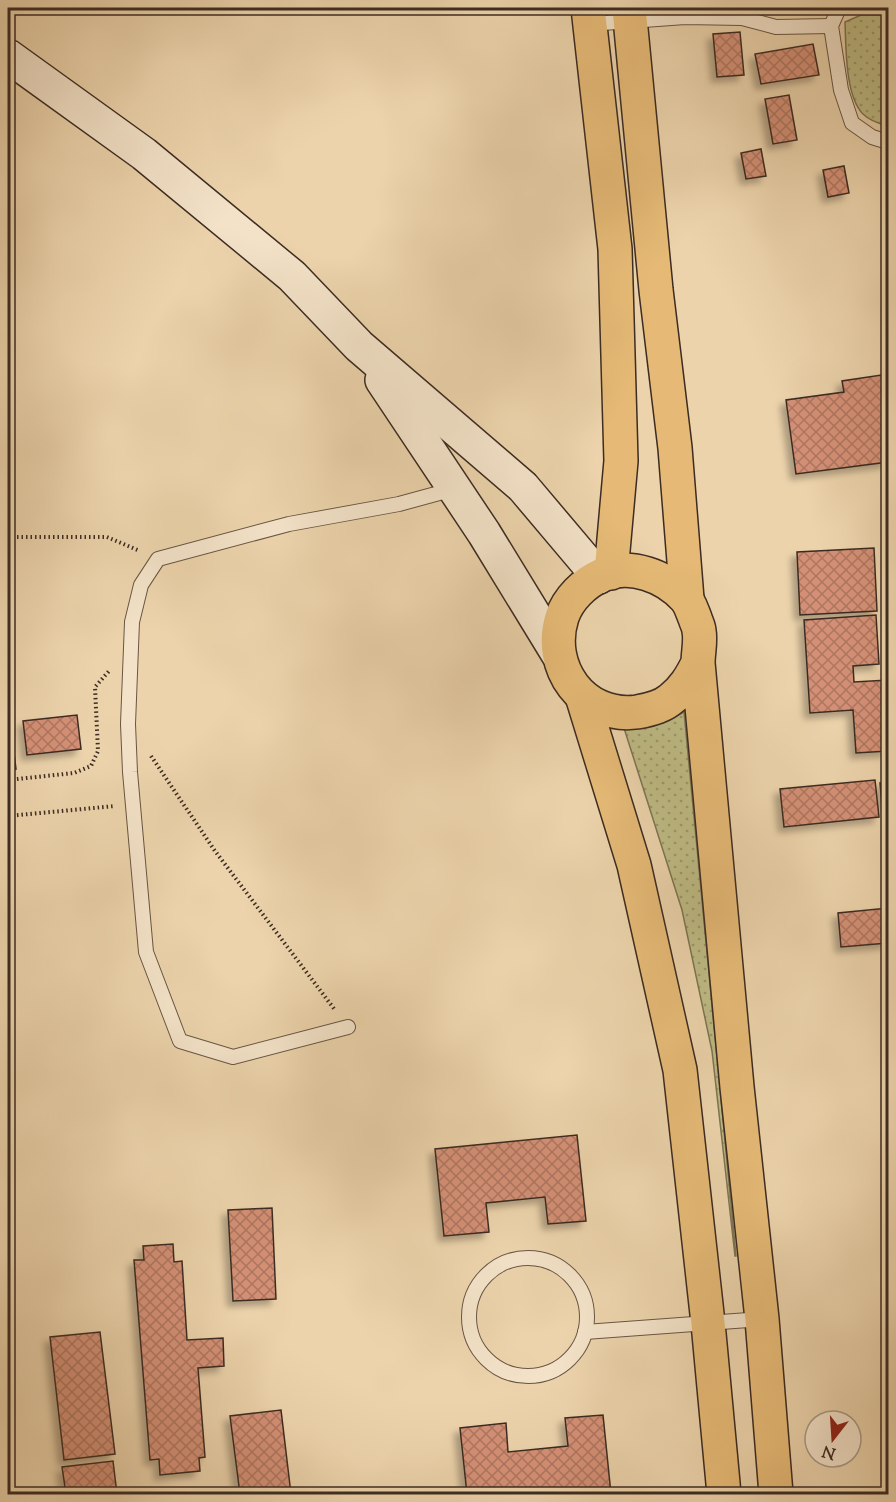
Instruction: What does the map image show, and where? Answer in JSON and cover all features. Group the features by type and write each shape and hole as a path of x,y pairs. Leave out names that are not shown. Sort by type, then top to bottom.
{"highway":[{"path":"629,15 656,290 675,448 687,599 699,630 698,663 737,1087 762,1319 776,1494"},
{"path":"588,16 615,249 621,461 605,575"},
{"path":"687,599 665,580 639,571 605,575 579,590 565,608 558,631 558,654 566,677 582,696 602,708 625,713 649,710 670,700 687,684 698,663"},
{"path":"582,696 634,865 680,1070 724,1494"}],"street":[{"path":"8,56 163,169 292,276 359,346 523,486 605,575"},
{"path":"359,346 484,533 558,654"}],"lane":[{"path":"839,8 831,26 841,90 852,123 872,137 888,142"},
{"path":"588,16 742,18 776,27 831,26"},
{"path":"348,1027 233,1057 180,1041 146,952 128,724 132,622 141,585 158,559 290,524 399,504 454,489"},
{"path":"532,1258 551,1262 568,1273 580,1288 587,1307 585,1332 580,1345 568,1361 551,1371 532,1376 513,1374 495,1365 481,1352 472,1335 469,1317 472,1298 481,1281 495,1268 513,1260 532,1258"},
{"path":"585,1332 762,1319"}],"path":[{"path":"8,537 107,537 158,559"},
{"path":"8,780 74,772 91,766 98,751 95,687 131,645"},
{"path":"128,724 215,851 348,1027"},
{"path":"8,816 133,805"}],"shaded area":[{"path":"861,15 888,15 888,126 863,114 857,106 850,83 846,57 845,22"},
{"path":"684,712 736,1256 712,1051 682,910 624,728 664,722"}],"building":[{"path":"740,32 744,75 717,77 713,34"},
{"path":"813,44 819,75 761,84 755,54"},
{"path":"789,95 797,140 773,144 765,99"},
{"path":"761,149 766,176 746,179 741,153"},
{"path":"844,166 849,193 828,197 823,170"},
{"path":"888,374 888,462 796,474 786,400 844,392 842,381"},
{"path":"874,548 877,611 800,615 797,552"},
{"path":"876,615 879,664 853,666 854,682 888,680 888,751 856,753 853,710 810,713 804,620"},
{"path":"77,715 81,749 27,755 23,721"},
{"path":"8,720 10,720 16,769 8,770"},
{"path":"875,780 879,817 784,827 780,789"},
{"path":"888,782 888,806 882,807 880,783"},
{"path":"888,908 888,943 841,947 838,913"},
{"path":"577,1135 586,1221 548,1224 545,1197 486,1203 489,1232 444,1236 435,1149"},
{"path":"272,1208 276,1299 233,1301 228,1210"},
{"path":"173,1244 174,1262 182,1261 187,1340 223,1338 224,1366 198,1368 205,1457 199,1458 200,1471 160,1475 159,1459 150,1460 134,1260 144,1260 143,1246"},
{"path":"100,1332 115,1454 64,1460 50,1337"},
{"path":"281,1410 291,1494 240,1494 230,1416"},
{"path":"603,1415 611,1494 467,1494 460,1428 506,1423 508,1452 568,1446 565,1418"},
{"path":"113,1461 117,1494 66,1494 62,1467"}]}
